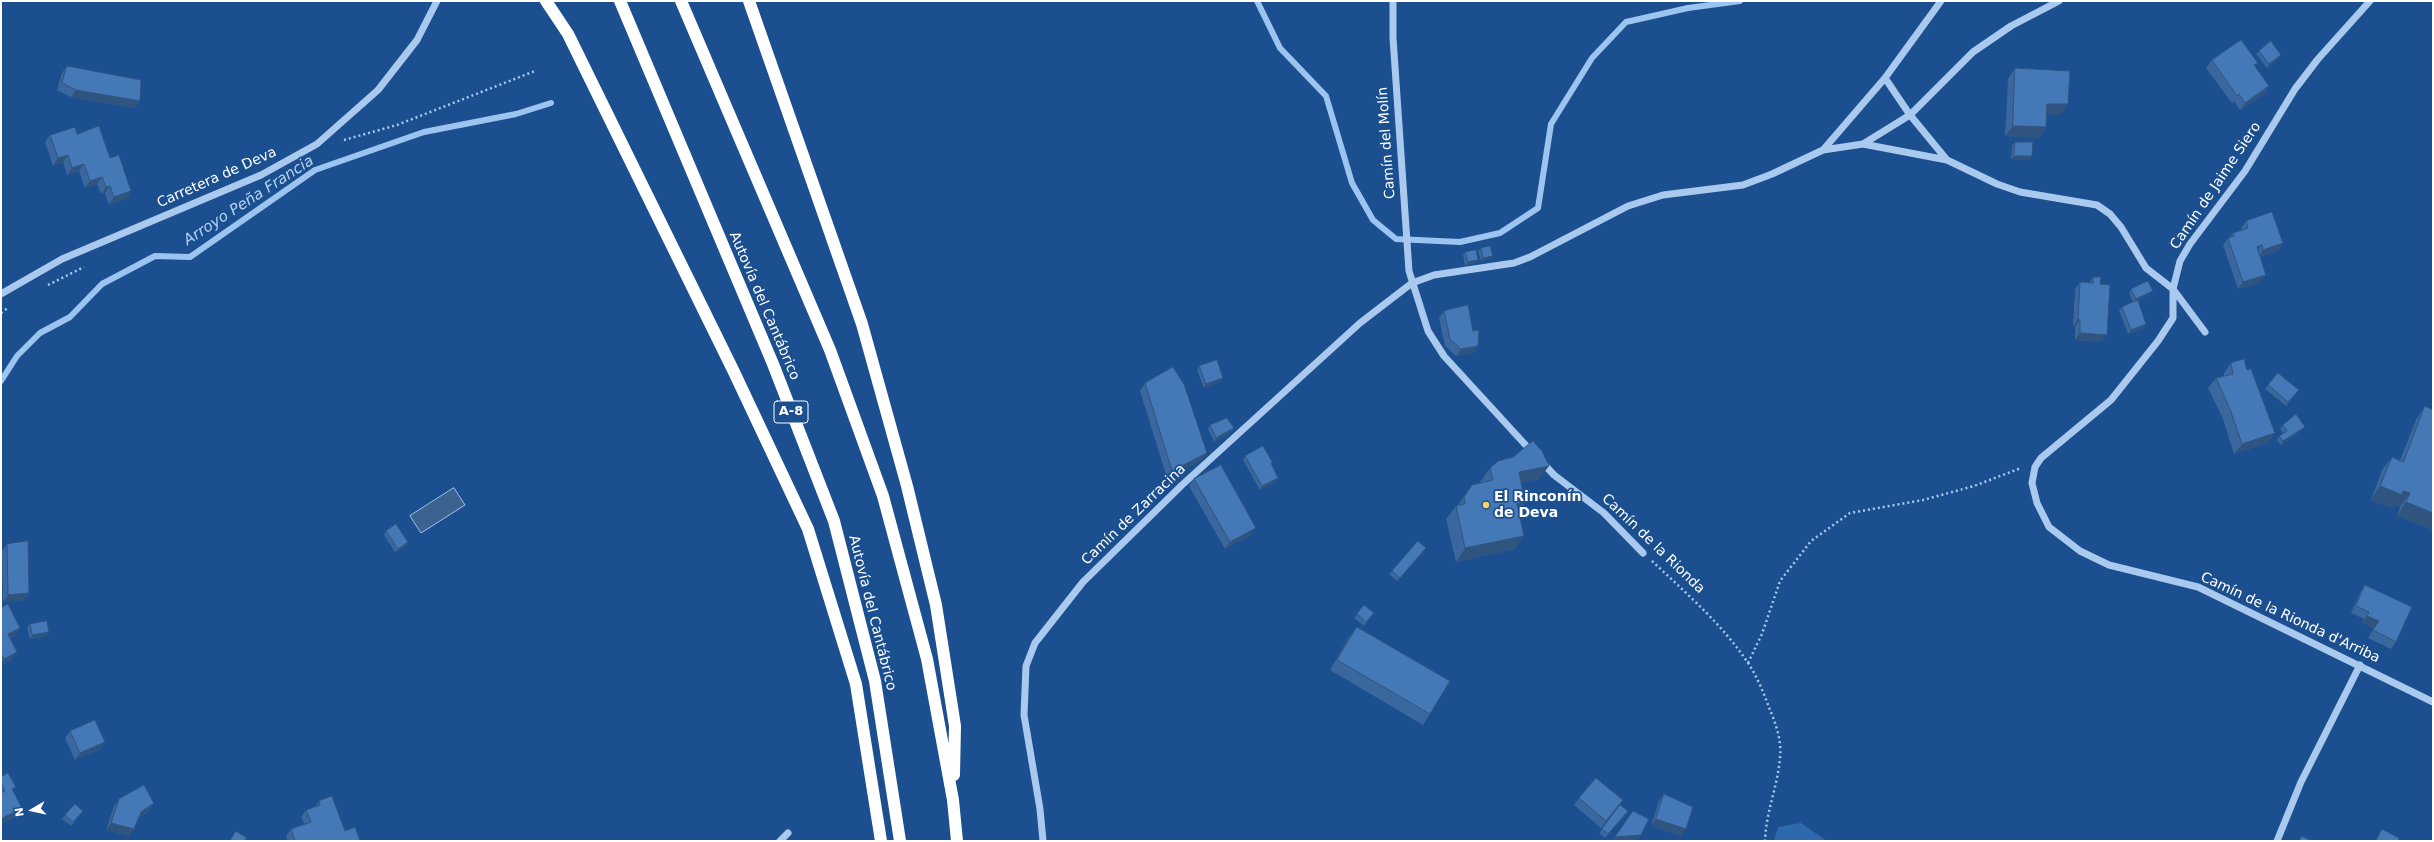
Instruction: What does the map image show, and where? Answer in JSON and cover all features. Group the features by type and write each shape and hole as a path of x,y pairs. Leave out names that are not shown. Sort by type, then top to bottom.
{"highway":[{"path":"546,1 568,34 734,372 808,529 856,684 881,841"},
{"name":"Autovía del Cantábrico","path":"620,1 773,364 834,521 875,681 900,841"},
{"path":"681,1 830,350 884,496 927,659 953,800 957,841"},
{"path":"748,1 862,324 909,494 936,605 955,726 953,800"}],"street":[{"name":"Carretera de Deva","path":"1,294 62,259 261,175 318,144 378,90 417,40 437,1"},
{"name":"Camín del Molín","path":"1392,1 1393,38 1408,258 1412,283"},
{"path":"1823,150 1885,78 1941,1"},
{"path":"1863,144 1910,115 1973,52 2011,26 2059,1"},
{"name":"Camín de Jaime Siero","path":"2041,458 2111,400 2128,381 2173,318 2173,289 2180,261 2190,244 2245,171 2295,89 2318,59 2370,1"},
{"path":"1885,78 1910,115 1947,160"},
{"path":"1823,150 1863,144 1947,160 1997,184 2020,192 2097,205 2110,214 2121,227 2146,268 2173,289 2205,332"},
{"name":"Camín de Zarracina","path":"1043,841 1040,809 1024,715 1026,666 1035,643 1083,582 1135,530 1360,323 1412,283 1434,275 1519,261 1628,206 1663,195 1743,185 1772,174 1823,150"},
{"name":"Camín de la Rionda","path":"1412,283 1428,332 1444,356 1554,475 1604,513 1643,553"},
{"name":"Camín de la Rionda d'Arriba","path":"2041,458 2035,468 2032,483 2036,503 2049,526 2080,551 2109,565 2198,587 2433,702"},
{"path":"2277,841 2301,782 2360,665"},
{"path":"780,841 788,833"}],"path":[{"path":"1748,663 1762,634 1780,581 1811,540 1850,514 1923,500 1974,486 2004,476 2041,458"},
{"name":"Camín de la Rionda","path":"1643,553 1693,600 1748,663 1761,686 1779,737 1781,757 1766,822 1765,841"}],"shaded area":[{"path":"454,488 465,505 421,533 410,516"},
{"path":"1801,823 1827,841 1774,841 1778,827"}],"building":[{"path":"2241,40 2258,63 2254,65 2269,86 2245,103 2239,94 2237,96 2212,60"},
{"path":"2271,41 2281,55 2269,64 2259,51"},
{"path":"67,66 141,80 140,101 76,90 62,83"},
{"path":"2015,68 2070,71 2068,104 2047,104 2046,127 2013,126"},
{"path":"99,126 110,158 119,155 131,191 114,197 110,186 106,187 102,177 90,181 84,164 72,168 68,155 58,158 50,135 75,127 77,134"},
{"path":"2015,142 2033,142 2032,156 2014,156"},
{"path":"2272,212 2283,243 2263,250 2262,245 2257,247 2266,275 2243,282 2228,238 2234,236 2233,233 2248,228 2246,221"},
{"path":"1490,246 1493,256 1483,258 1481,248"},
{"path":"1476,250 1478,260 1468,262 1465,252"},
{"path":"2093,277 2101,277 2100,284 2110,285 2107,335 2080,333 2080,320 2078,319 2080,282 2093,283"},
{"path":"2148,281 2153,291 2136,299 2131,289"},
{"path":"2138,300 2146,324 2131,330 2122,307"},
{"path":"1468,305 1473,331 1479,330 1478,346 1461,349 1450,339 1444,311"},
{"path":"2244,359 2247,370 2251,369 2275,433 2242,444 2230,409 2216,378 2233,374 2231,363"},
{"path":"1217,360 1223,378 1206,384 1199,366"},
{"path":"1173,367 1184,384 1207,453 1172,471 1145,383"},
{"path":"2278,373 2299,390 2288,402 2268,385"},
{"path":"2425,406 2433,410 2433,513 2406,502 2410,493 2403,491 2402,495 2380,486 2392,457 2403,462"},
{"path":"2296,414 2305,427 2283,441 2279,436 2287,431 2283,425"},
{"path":"1227,418 1234,428 1216,438 1210,425"},
{"name":"El Rinconín de Deva","path":"1533,441 1542,451 1549,466 1519,472 1525,502 1517,504 1524,536 1465,548 1456,506 1465,504 1464,497 1472,485 1493,480 1490,468 1498,461 1513,457"},
{"path":"1263,446 1273,463 1271,463 1278,478 1262,486 1245,456"},
{"path":"1221,465 1256,528 1230,542 1194,479"},
{"path":"396,524 408,542 398,549 386,531"},
{"path":"28,541 29,593 8,595 7,544"},
{"path":"1418,541 1426,548 1400,578 1392,571"},
{"path":"2365,585 2412,607 2396,642 2373,630 2379,621 2367,616 2369,612 2356,606"},
{"path":"8,604 20,628 8,634 17,652 4,659 1,654 1,608"},
{"path":"1364,605 1374,613 1366,622 1357,614"},
{"path":"47,621 49,632 32,635 30,624"},
{"path":"1357,627 1450,681 1430,714 1337,660"},
{"path":"95,720 105,742 80,753 70,731"},
{"path":"8,773 16,787 12,789 22,808 1,819 1,793 5,791 1,783 1,777"},
{"path":"1596,778 1623,800 1606,821 1579,798"},
{"path":"144,785 154,803 141,812 134,829 111,823 119,799"},
{"path":"1664,794 1693,807 1686,829 1656,819"},
{"path":"332,796 345,831 355,827 360,841 295,841 291,829 311,822 306,810 320,805 319,801"},
{"path":"75,804 83,811 73,822 65,815"},
{"path":"1620,805 1628,811 1608,834 1602,829"},
{"path":"1633,811 1649,819 1641,835 1615,837"},
{"path":"2382,829 2399,838 2398,841 2376,841"},
{"path":"236,831 247,838 244,841 230,841"},
{"path":"2302,836 2312,841 2299,841"}],"waterway":[{"name":"Arroyo Peña Francia","path":"1257,1 1280,48 1326,96 1352,183 1373,220 1396,239 1460,242 1500,233 1538,208 1551,124 1592,58 1626,22 1688,8 1740,1"},
{"name":"Arroyo Peña Francia","path":"1,381 17,356 40,333 70,317 102,284 155,256 190,257 315,170 424,132 516,114 551,103"}],"place":[{"name":"El Rinconín de Deva","path":"1486,505"}]}
